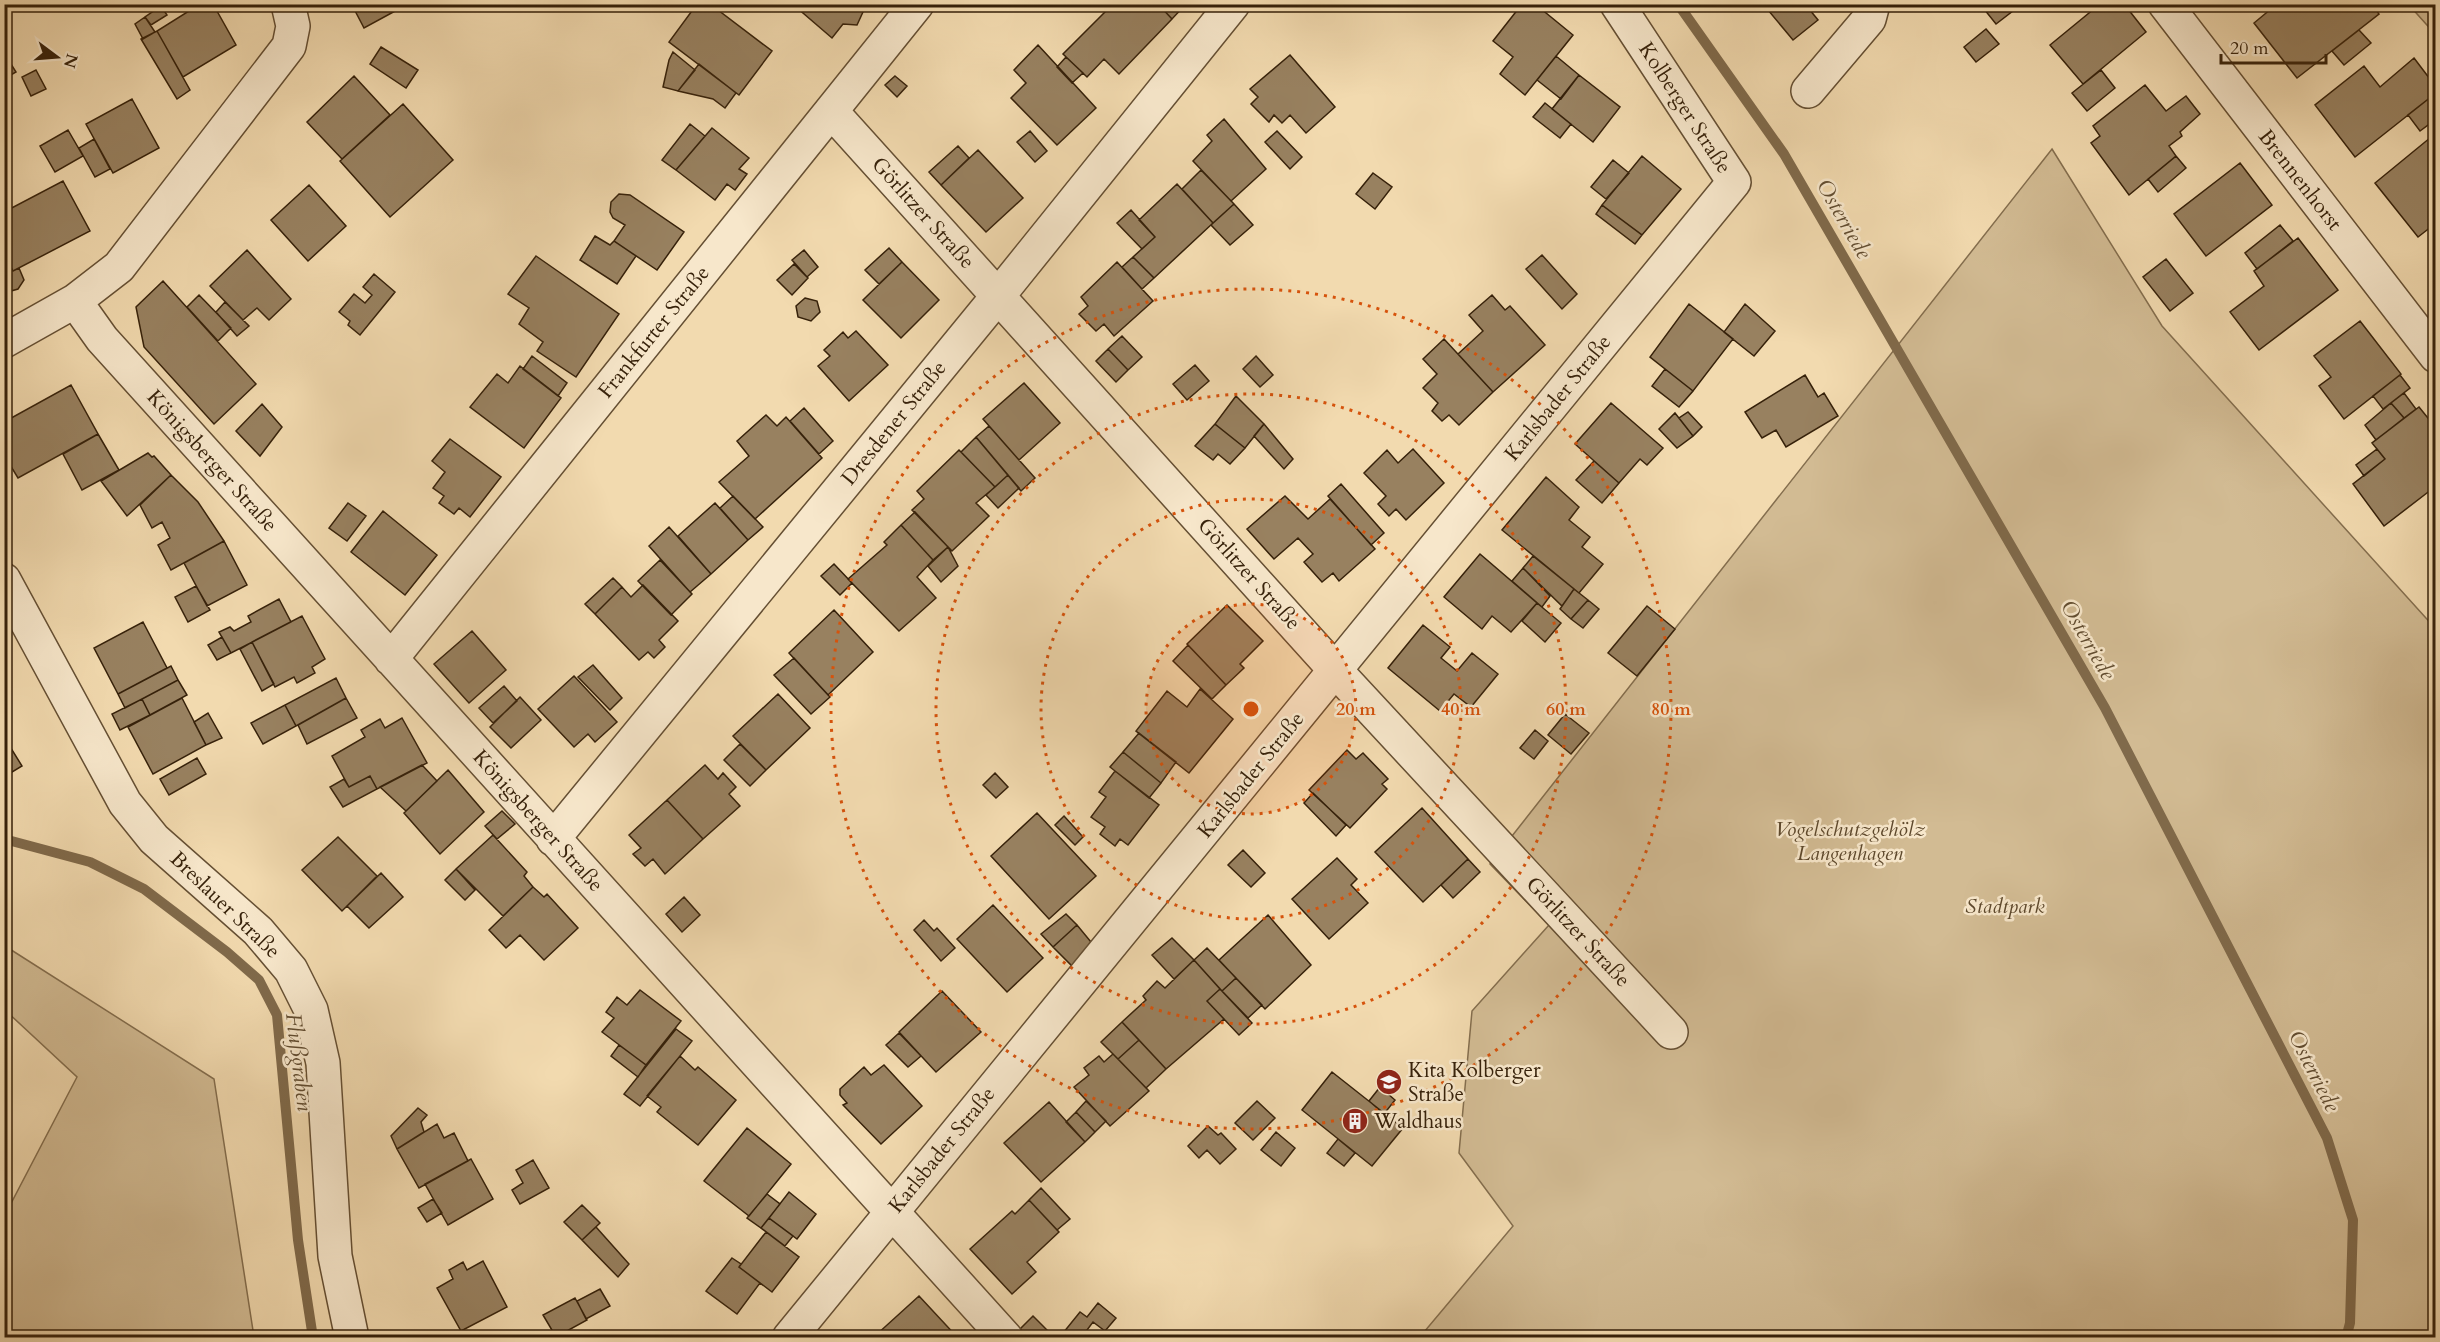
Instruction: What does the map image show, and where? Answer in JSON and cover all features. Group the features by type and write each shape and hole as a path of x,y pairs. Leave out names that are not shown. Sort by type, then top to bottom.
{"street":[{"path":"4,341 75,301 118,267 289,46 293,26 288,4"},
{"name":"Frankfurter Straße","path":"391,659 917,4"},
{"name":"Dresdener Straße","path":"553,839 998,296 1233,4"},
{"name":"Kolberger Straße","path":"1617,4 1734,182"},
{"path":"1808,91 1869,20 1873,4"},
{"name":"Brennenhorst","path":"2165,4 2436,356"},
{"name":"Görlitzer Straße","path":"831,111 1336,671 1671,1032"},
{"name":"Karlsbader Straße","path":"789,1338 1734,182"},
{"name":"Königsberger Straße","path":"75,301 102,339 1005,1338"},
{"name":"Breslauer Straße","path":"4,580 125,803 154,838 258,931 291,970 311,1010 322,1063 334,1256 352,1338"}],"green space":[{"path":"2409,5 2435,5 2435,34"},
{"name":"Stadtpark","path":"2052,149 2162,326 2435,628 2435,1337 1419,1338 1513,1226 1459,1153 1472,1011 1549,925 1490,864"},
{"path":"5,946 214,1079 254,1337 5,1337 5,1215 77,1077 5,1010"}],"building":[{"path":"200,4 213,4 236,45 183,77 157,31"},
{"path":"341,4 408,4 364,28 352,5 344,10"},
{"path":"697,4 710,4 772,51 739,95 669,42"},
{"path":"797,4 859,4 857,6 863,12 857,25 843,24 832,38 796,7"},
{"path":"1113,4 1158,4 1172,19 1119,74 1104,59 1087,77 1063,54"},
{"path":"1158,4 1186,4 1172,19"},
{"path":"1522,4 1535,4 1573,35 1525,95 1500,74 1513,57 1493,41"},
{"path":"1763,4 1805,4 1818,20 1793,40"},
{"path":"1980,4 2022,4 1996,24"},
{"path":"2100,4 2124,4 2146,32 2083,84 2050,45"},
{"path":"2277,4 2372,4 2379,14 2297,78 2254,23"},
{"path":"161,6 167,15 151,25 145,17"},
{"path":"145,17 155,32 143,39 135,24"},
{"path":"1986,29 1999,44 1976,62 1964,47"},
{"path":"2359,30 2371,43 2344,65 2332,51"},
{"path":"157,31 190,90 177,99 141,39"},
{"path":"1038,45 1096,108 1057,145 1011,98 1026,83 1014,70"},
{"path":"381,47 418,70 406,88 370,64"},
{"path":"673,52 695,70 678,91 663,87"},
{"path":"4,53 16,72 4,79"},
{"path":"1290,55 1335,107 1306,133 1290,115 1282,123 1274,115 1269,122 1251,104 1258,97 1250,89"},
{"path":"1556,56 1579,75 1561,99 1537,80"},
{"path":"1066,57 1083,73 1072,83 1057,67"},
{"path":"2414,58 2436,87 2436,93 2355,157 2315,105 2364,66 2380,87"},
{"path":"699,64 736,93 725,108 713,99 678,91"},
{"path":"36,70 46,89 31,96 22,77"},
{"path":"2101,70 2115,88 2087,111 2072,93"},
{"path":"1579,75 1620,107 1593,142 1552,109"},
{"path":"354,76 390,115 342,159 307,122"},
{"path":"895,76 907,86 897,97 885,85"},
{"path":"2145,85 2166,111 2186,96 2200,114 2180,132 2182,136 2169,146 2176,156 2129,195 2091,143 2100,136 2093,126"},
{"path":"2436,93 2436,119 2420,131 2408,115"},
{"path":"132,99 159,148 113,173 86,124"},
{"path":"1545,103 1571,124 1560,138 1533,117"},
{"path":"403,104 453,160 390,217 340,161"},
{"path":"1224,119 1266,169 1231,201 1193,161 1212,141 1207,135"},
{"path":"690,124 705,136 676,170 662,160"},
{"path":"712,128 749,158 739,169 747,174 735,190 727,184 715,200 676,170"},
{"path":"68,130 83,156 55,172 40,146"},
{"path":"1030,131 1047,151 1035,162 1017,142"},
{"path":"1277,131 1302,157 1290,169 1265,142"},
{"path":"2436,133 2436,223 2418,237 2375,183"},
{"path":"94,139 110,169 95,177 79,148"},
{"path":"958,146 969,158 941,185 929,172"},
{"path":"978,150 1023,198 986,232 941,185"},
{"path":"1642,156 1681,189 1642,235 1602,205"},
{"path":"2176,156 2186,168 2158,192 2148,179"},
{"path":"1613,160 1629,173 1606,199 1591,187"},
{"path":"2240,163 2272,205 2206,256 2174,214"},
{"path":"1201,170 1234,204 1213,223 1182,189"},
{"path":"1373,173 1392,187 1375,209 1356,194"},
{"path":"63,181 90,231 13,271 4,253 4,212"},
{"path":"1177,184 1213,223 1154,278 1133,257 1155,237 1139,220"},
{"path":"309,185 346,226 308,261 271,220"},
{"path":"619,194 630,195 684,232 657,270 614,241 625,225 613,218 610,212 611,202"},
{"path":"1234,204 1253,225 1230,245 1211,225"},
{"path":"1602,205 1642,235 1635,244 1596,214"},
{"path":"1131,210 1155,237 1142,249 1117,223"},
{"path":"2280,225 2293,241 2257,269 2245,253"},
{"path":"595,236 610,245 614,241 636,256 617,284 580,260"},
{"path":"2298,238 2338,290 2259,350 2230,312 2264,286 2254,271"},
{"path":"889,248 902,262 879,284 865,270"},
{"path":"247,250 291,299 269,320 257,308 243,320 210,286"},
{"path":"804,250 818,267 807,277 792,260"},
{"path":"4,253 13,271 19,268 24,280 18,289 4,293"},
{"path":"1542,255 1577,294 1562,309 1526,269"},
{"path":"536,256 619,314 576,377 537,351 543,342 519,324 529,308 508,294"},
{"path":"1133,257 1154,278 1142,289 1122,267"},
{"path":"2166,259 2193,293 2170,311 2143,277"},
{"path":"902,262 939,300 901,338 863,300"},
{"path":"1117,262 1153,301 1114,336 1104,324 1096,331 1079,314 1088,306 1081,297"},
{"path":"794,264 808,278 792,295 777,280"},
{"path":"374,274 395,292 360,335 348,325 350,321 339,312 354,294 365,303 372,295 363,287"},
{"path":"163,281 256,384 214,424 144,347 136,307"},
{"path":"199,295 231,328 218,341 187,307"},
{"path":"1492,295 1505,310 1510,306 1545,345 1493,392 1458,354 1483,331 1469,315"},
{"path":"805,298 817,301 820,312 811,321 798,317 796,306"},
{"path":"225,302 249,326 237,336 216,312"},
{"path":"1689,304 1733,339 1693,391 1650,357"},
{"path":"1745,304 1775,331 1754,356 1724,332"},
{"path":"2360,321 2401,374 2344,419 2319,386 2331,377 2314,356"},
{"path":"856,331 888,365 849,401 818,366 830,356 824,350 843,332 848,338"},
{"path":"1122,336 1142,357 1128,370 1108,349"},
{"path":"1444,339 1493,392 1459,425 1449,415 1442,421 1432,411 1438,403 1423,388 1437,374 1423,359"},
{"path":"1108,349 1128,370 1116,382 1096,361"},
{"path":"532,356 567,383 558,396 523,369"},
{"path":"1256,356 1273,375 1260,387 1243,369"},
{"path":"1195,365 1209,381 1187,400 1173,384"},
{"path":"520,366 561,398 524,448 470,407 497,374 508,383"},
{"path":"1665,369 1693,391 1679,407 1652,386"},
{"path":"1805,375 1818,397 1824,393 1838,416 1786,447 1776,430 1762,438 1745,412"},
{"path":"2400,375 2410,388 2383,409 2373,396"},
{"path":"1024,383 1060,423 1019,460 983,419"},
{"path":"71,385 98,434 18,478 4,455 4,422"},
{"path":"2404,393 2416,409 2404,418 2391,403"},
{"path":"1236,396 1264,424 1245,448 1215,424"},
{"path":"1611,403 1663,448 1647,465 1640,459 1619,483 1575,444"},
{"path":"2391,403 2404,418 2376,440 2365,425"},
{"path":"262,404 282,427 260,456 236,431"},
{"path":"2419,407 2436,428 2436,486 2384,526 2353,484 2385,459 2372,443"},
{"path":"804,408 833,441 819,454 790,421"},
{"path":"1688,412 1702,427 1693,436 1679,418"},
{"path":"1675,413 1693,436 1677,448 1659,429"},
{"path":"766,415 777,426 786,417 822,458 755,519 719,482 749,456 737,441"},
{"path":"1215,424 1245,448 1230,464 1218,454 1213,460 1195,446"},
{"path":"1264,424 1293,459 1284,469 1254,436"},
{"path":"989,426 1035,478 1021,491 976,437"},
{"path":"98,434 119,470 82,490 63,454"},
{"path":"976,437 1008,475 995,487 961,452"},
{"path":"450,439 501,477 470,517 459,508 454,514 439,503 444,496 433,488 445,472 432,461"},
{"path":"1413,449 1444,483 1406,520 1396,509 1389,516 1378,504 1386,496 1364,473 1387,450 1398,463"},
{"path":"2377,449 2385,459 2364,476 2356,465"},
{"path":"959,450 995,487 976,503 989,516 952,551 912,510 924,499 917,491"},
{"path":"148,453 154,456 171,475 127,516 101,481"},
{"path":"1594,461 1619,483 1602,503 1576,480"},
{"path":"171,475 198,502 224,541 171,570 158,545 170,538 162,522 152,528 140,505"},
{"path":"1008,475 1019,488 998,508 986,495"},
{"path":"1546,477 1579,507 1569,520 1590,537 1582,547 1603,564 1579,593 1502,530"},
{"path":"1341,484 1384,533 1371,545 1328,496"},
{"path":"733,496 763,527 748,540 720,508"},
{"path":"1285,496 1308,519 1330,499 1375,549 1339,581 1333,573 1322,582 1304,562 1313,554 1298,538 1274,559 1247,529"},
{"path":"348,503 366,516 347,541 329,528"},
{"path":"715,503 748,540 711,574 678,536"},
{"path":"383,511 437,555 405,595 351,552"},
{"path":"915,512 948,547 933,560 901,525"},
{"path":"901,525 933,560 917,577 936,598 899,631 848,579 887,545 884,542"},
{"path":"669,527 711,574 690,592 649,546"},
{"path":"224,541 247,585 207,606 184,563"},
{"path":"948,547 958,566 941,582 928,566"},
{"path":"1480,554 1537,603 1511,632 1492,616 1482,629 1444,597"},
{"path":"1533,556 1574,589 1562,606 1523,568"},
{"path":"660,560 692,594 671,615 638,581"},
{"path":"834,564 852,583 840,595 821,576"},
{"path":"1523,568 1550,596 1542,607 1512,581"},
{"path":"613,578 622,587 595,614 585,604"},
{"path":"643,585 678,621 659,640 665,647 654,658 648,652 639,660 595,614 622,587 631,597"},
{"path":"196,586 210,610 188,622 175,597"},
{"path":"1574,589 1588,600 1571,619 1560,609"},
{"path":"279,599 291,622 231,653 219,632 230,627 234,631 251,622 248,616"},
{"path":"1588,600 1599,609 1583,628 1571,619"},
{"path":"1537,603 1561,623 1545,642 1522,621"},
{"path":"1227,605 1263,641 1240,664 1244,668 1226,685 1187,644"},
{"path":"1647,606 1675,629 1637,676 1608,653"},
{"path":"834,610 873,652 828,695 789,653"},
{"path":"302,616 325,659 312,667 315,673 297,683 294,677 275,687 252,642"},
{"path":"143,622 167,668 118,694 94,648"},
{"path":"1423,625 1450,647 1441,658 1457,671 1472,653 1498,674 1471,707 1454,694 1440,711 1388,668"},
{"path":"472,631 506,670 469,703 434,664"},
{"path":"222,637 231,653 217,660 208,645"},
{"path":"252,642 274,684 262,691 240,649"},
{"path":"1188,645 1226,685 1212,699 1173,661"},
{"path":"794,658 830,697 811,714 774,675"},
{"path":"593,665 622,698 610,710 578,677"},
{"path":"171,666 178,680 125,708 118,694"},
{"path":"574,676 617,722 595,742 588,734 574,747 538,709"},
{"path":"336,678 346,698 296,726 285,705"},
{"path":"178,680 187,695 150,715 142,699"},
{"path":"504,686 517,701 493,723 479,708"},
{"path":"1200,689 1233,719 1189,773 1136,731 1167,691 1187,707"},
{"path":"778,694 810,728 766,770 733,736"},
{"path":"520,697 541,720 511,748 490,727"},
{"path":"182,698 206,745 153,774 128,727"},
{"path":"346,698 357,718 307,744 298,725"},
{"path":"142,699 150,715 120,730 112,714"},
{"path":"285,705 296,726 263,744 251,723"},
{"path":"208,713 222,738 206,745 194,722"},
{"path":"1565,714 1589,733 1571,754 1548,735"},
{"path":"402,718 427,763 377,789 370,776 349,787 332,756 365,737 361,730 380,719 385,728"},
{"path":"1535,730 1548,741 1534,759 1520,748"},
{"path":"1139,733 1176,762 1161,783 1123,752"},
{"path":"4,737 22,766 4,777"},
{"path":"740,744 766,770 750,786 724,760"},
{"path":"1347,750 1356,759 1363,753 1388,779 1382,784 1387,789 1350,828 1309,790"},
{"path":"1123,752 1161,783 1149,798 1110,767"},
{"path":"197,758 206,774 169,795 160,779"},
{"path":"422,765 437,781 406,811 380,787"},
{"path":"705,765 718,779 723,773 736,787 729,794 740,806 703,839 667,800"},
{"path":"448,770 484,812 440,854 404,813"},
{"path":"1115,771 1159,805 1128,845 1120,839 1115,846 1100,834 1105,827 1091,817 1106,797 1099,792"},
{"path":"995,773 1008,787 996,798 983,785"},
{"path":"370,776 377,789 343,807 330,787 344,779 349,787"},
{"path":"1313,793 1346,825 1336,836 1304,803"},
{"path":"667,800 703,839 665,874 653,859 645,866 633,854 641,848 629,835"},
{"path":"1422,808 1468,859 1423,902 1375,852"},
{"path":"502,811 515,824 497,839 485,826"},
{"path":"1037,813 1096,876 1049,919 991,856"},
{"path":"1064,816 1083,837 1075,845 1055,825"},
{"path":"493,835 527,872 524,876 533,887 503,916 456,869"},
{"path":"338,837 377,876 342,911 302,870"},
{"path":"1243,850 1265,873 1251,887 1228,865"},
{"path":"1337,858 1357,879 1351,885 1368,903 1329,939 1292,899"},
{"path":"1468,859 1480,872 1453,898 1441,885"},
{"path":"456,869 475,890 465,900 445,880"},
{"path":"381,873 403,897 369,928 347,906"},
{"path":"533,887 544,897 547,894 578,928 544,960 520,935 506,948 489,930"},
{"path":"684,897 700,915 682,932 666,914"},
{"path":"993,905 1043,958 1007,992 957,939"},
{"path":"1066,914 1077,925 1053,947 1041,934"},
{"path":"1268,915 1311,965 1265,1009 1219,960"},
{"path":"924,920 934,931 937,928 955,948 941,961 914,930"},
{"path":"1077,925 1091,942 1073,967 1053,947"},
{"path":"1172,938 1194,960 1174,979 1152,955"},
{"path":"1207,948 1236,978 1222,991 1194,960"},
{"path":"1194,960 1220,989 1207,1001 1224,1019 1166,1069 1122,1022 1146,1000 1143,996 1157,981 1165,988"},
{"path":"1236,978 1262,1005 1248,1018 1222,991"},
{"path":"1220,989 1252,1023 1239,1035 1207,1001"},
{"path":"640,990 681,1021 646,1065 602,1032 614,1018 606,1012 617,997 627,1005"},
{"path":"942,991 981,1032 936,1072 899,1032"},
{"path":"1122,1022 1139,1040 1118,1059 1101,1042"},
{"path":"676,1029 692,1041 640,1106 624,1094"},
{"path":"899,1033 921,1056 908,1067 886,1045"},
{"path":"1139,1040 1166,1069 1146,1088 1118,1059"},
{"path":"619,1045 646,1065 638,1077 611,1056"},
{"path":"1113,1054 1149,1091 1110,1126 1074,1087 1089,1075 1084,1068 1099,1056 1104,1062"},
{"path":"680,1056 695,1070 698,1067 736,1100 698,1145 657,1112 661,1107 647,1096"},
{"path":"884,1065 922,1106 881,1144 843,1105 847,1103 840,1095 840,1089 864,1067 871,1075"},
{"name":"Waldhaus","path":"1332,1072 1403,1128 1372,1166 1302,1110"},
{"path":"1380,1087 1395,1100 1384,1114 1369,1101"},
{"path":"1086,1101 1106,1121 1095,1132 1076,1112"},
{"path":"1257,1101 1275,1118 1253,1140 1235,1123"},
{"path":"1049,1102 1085,1142 1041,1182 1004,1143"},
{"path":"418,1108 427,1115 421,1122 424,1132 397,1149 391,1136"},
{"path":"1076,1112 1095,1132 1085,1142 1066,1122"},
{"path":"437,1124 444,1138 454,1133 468,1161 419,1188 397,1149"},
{"path":"1208,1126 1218,1135 1221,1133 1236,1149 1220,1164 1207,1150 1199,1158 1188,1146"},
{"path":"747,1128 791,1164 749,1216 704,1181"},
{"path":"1276,1132 1295,1148 1281,1166 1261,1150"},
{"path":"1338,1139 1355,1153 1344,1166 1327,1153"},
{"path":"471,1159 493,1199 448,1225 425,1184"},
{"path":"533,1160 549,1188 520,1204 512,1190 523,1183 516,1170"},
{"path":"1041,1188 1070,1219 1057,1230 1029,1200"},
{"path":"789,1192 816,1214 797,1239 769,1218"},
{"path":"767,1194 780,1204 761,1228 747,1218"},
{"path":"433,1199 442,1213 427,1222 418,1208"},
{"path":"1029,1200 1059,1232 1027,1262 1036,1272 1012,1294 970,1249 1012,1211 1015,1214"},
{"path":"582,1205 600,1223 582,1240 564,1222"},
{"path":"769,1218 793,1236 785,1246 761,1228"},
{"path":"596,1227 629,1264 618,1277 582,1240"},
{"path":"766,1232 799,1257 772,1292 739,1267"},
{"path":"732,1258 741,1264 739,1267 760,1283 737,1314 706,1291"},
{"path":"483,1261 507,1307 461,1331 437,1288 453,1279 449,1270 463,1262 467,1270"},
{"path":"600,1289 610,1306 586,1319 577,1301"},
{"path":"919,1296 958,1338 878,1338 876,1335"},
{"path":"575,1298 587,1320 556,1337 543,1315"},
{"path":"1098,1303 1116,1318 1105,1331 1093,1322 1081,1338 1059,1338 1080,1312 1087,1317"},
{"path":"1033,1316 1051,1334 1048,1338 1029,1338 1020,1329"}],"waterway":[{"name":"Osterriede","path":"1678,4 1784,154 2105,708 2327,1138 2353,1220 2350,1323 2346,1338"},
{"name":"Flußgraben","path":"4,839 90,862 144,889 227,952 259,980 277,1015 298,1240 313,1338"}],"place":[{"name":"Kita Kolberger Straße","path":"1389,1082"},
{"name":"Waldhaus","path":"1355,1121"}],"park label":[{"name":"Vogelschutzgehölz Langenhagen","path":"1850,841"}]}
